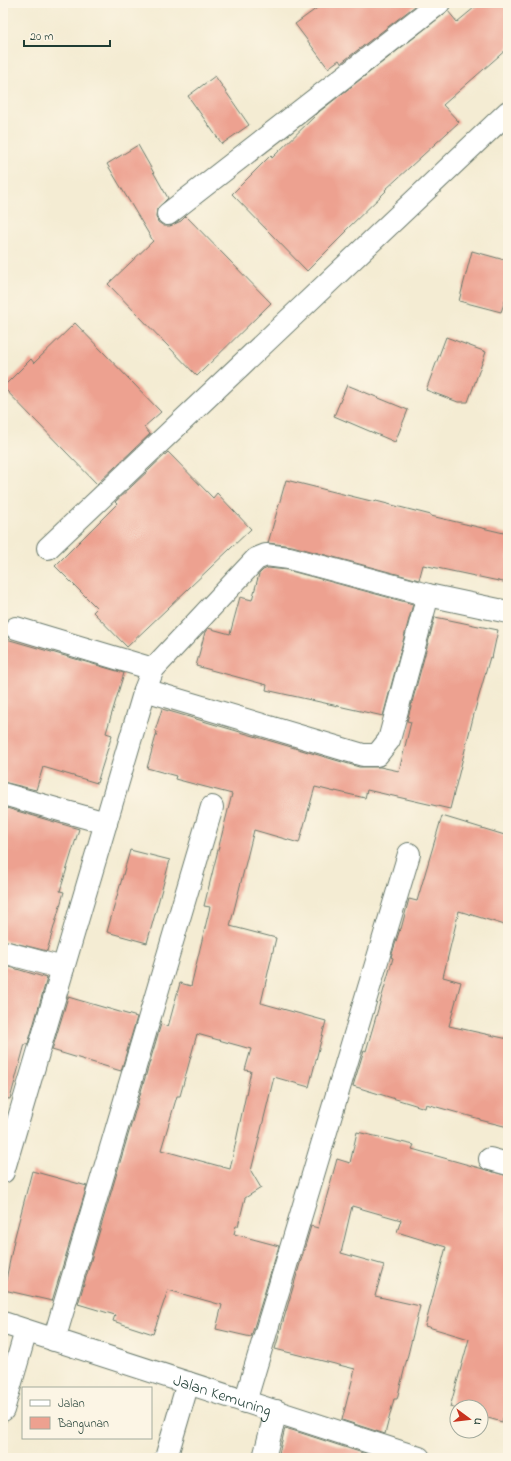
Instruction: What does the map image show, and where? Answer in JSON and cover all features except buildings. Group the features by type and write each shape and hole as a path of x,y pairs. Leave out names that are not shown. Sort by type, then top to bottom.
{"street":[{"path":"168,214 439,3"},
{"path":"48,548 508,112"},
{"path":"3,1172 145,690 153,669 256,559 266,555 289,558 428,595 508,612"},
{"path":"145,690 363,755 377,755 389,740 428,595"},
{"path":"16,628 153,669"},
{"path":"3,794 106,823"},
{"path":"54,1340 212,807"},
{"path":"246,1402 409,854"},
{"path":"3,952 63,968"},
{"name":"Jalan Kemuning","path":"3,1323 276,1412 388,1453 419,1458"},
{"path":"3,1410 26,1331"},
{"path":"166,1458 188,1383"},
{"path":"264,1458 276,1412"}]}
